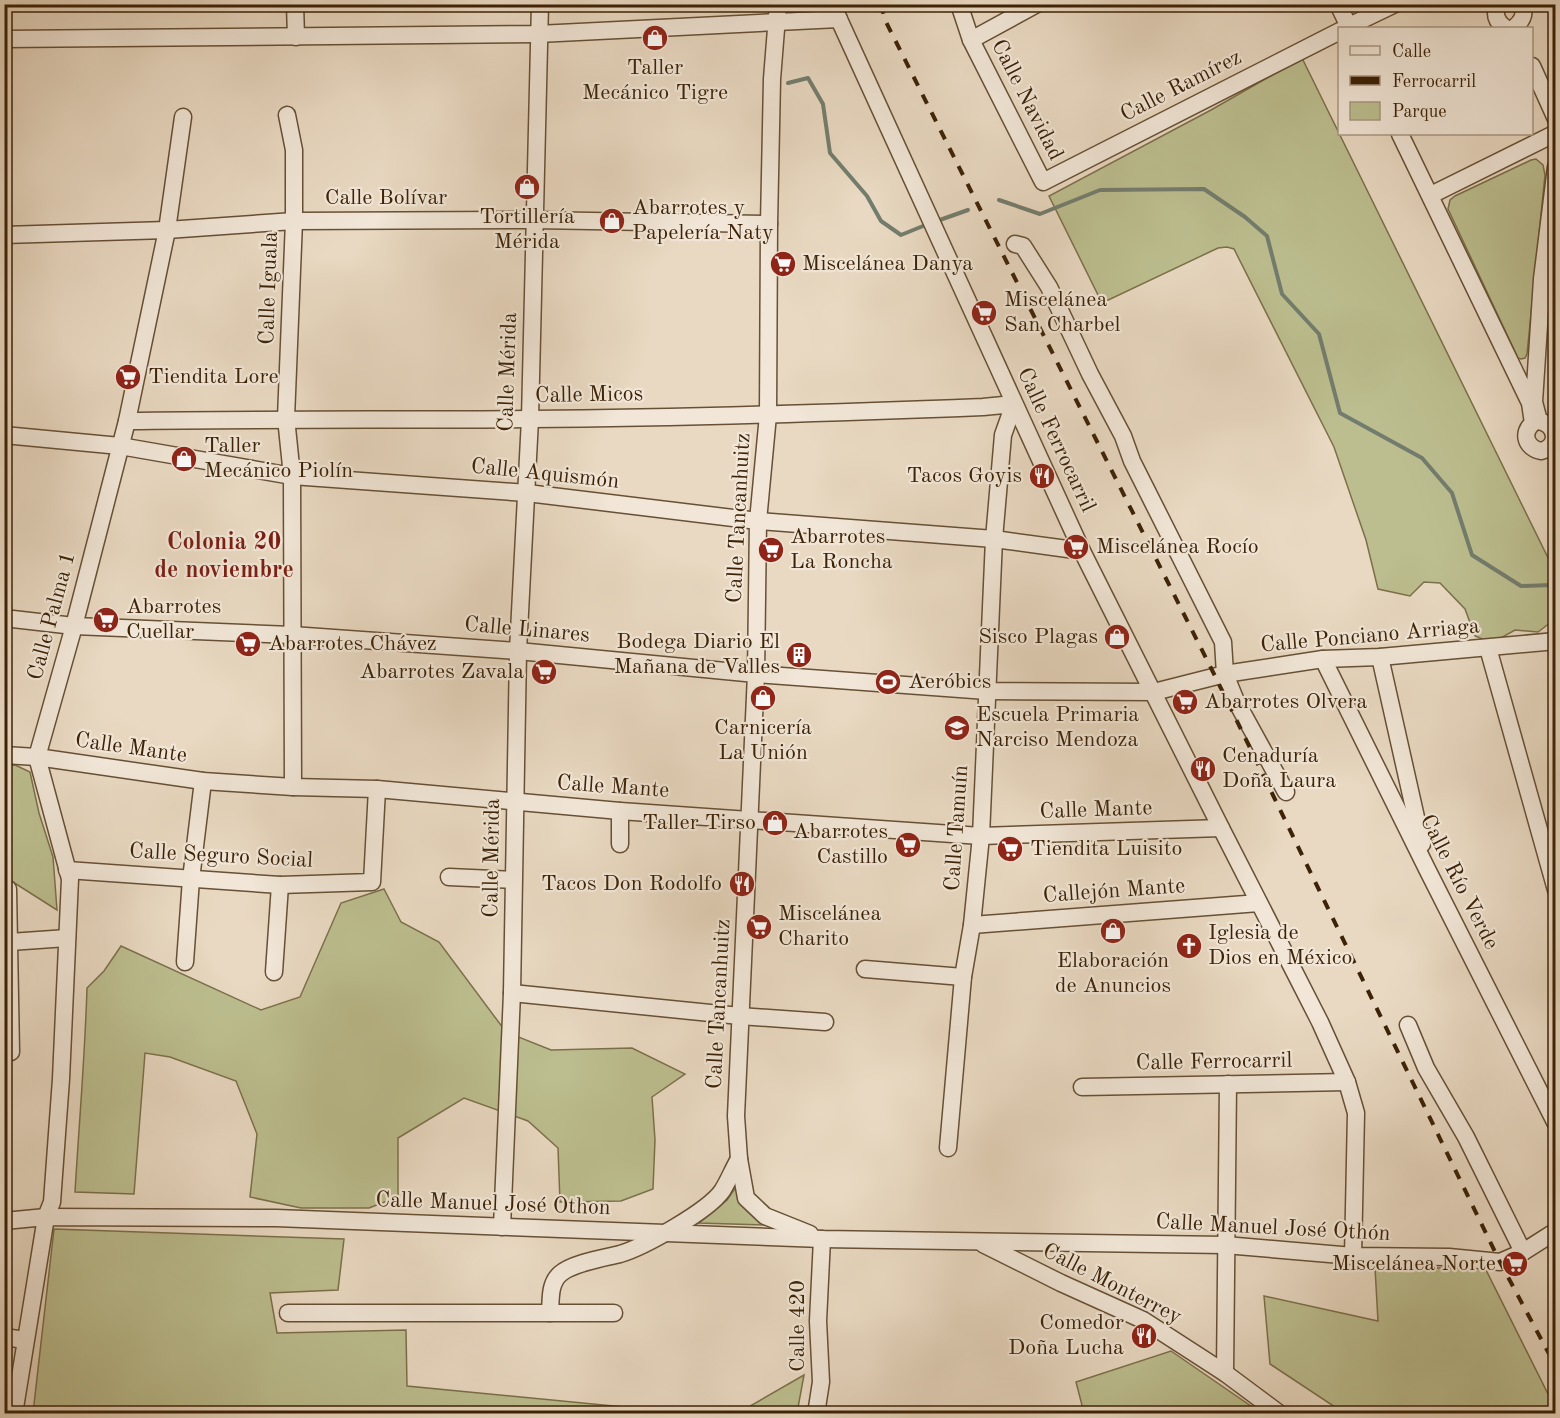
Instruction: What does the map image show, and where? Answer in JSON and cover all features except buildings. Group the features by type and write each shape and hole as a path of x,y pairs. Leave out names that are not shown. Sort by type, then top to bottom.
{"street":[{"path":"296,4 296,37"},
{"name":"Calle Mérida","path":"502,1227 512,993 518,651 530,419 540,4"},
{"name":"Calle Tancanhuitz","path":"778,4 772,80 768,415 758,522 756,674 736,1116 739,1159 746,1198 765,1216 822,1239"},
{"name":"Calle Navidad","path":"959,4 971,40 1043,182"},
{"path":"971,40 1037,4"},
{"path":"1338,4 1344,27"},
{"name":"Calle Ramírez","path":"1348,27 1395,4"},
{"path":"1498,4 1495,12 1497,19 1504,27"},
{"path":"1515,27 1521,23 1524,14 1521,4"},
{"path":"4,39 538,34 777,22 836,12"},
{"name":"Calle Ferrocarril","path":"836,12 1082,551 1320,1022 1347,1082 1356,1113 1353,1256"},
{"name":"Calle Ramírez","path":"1043,182 1338,32"},
{"path":"1533,68 1556,119"},
{"name":"Calle Iguala","path":"287,115 294,150 294,221 286,418 292,476 293,787"},
{"name":"Calle Palma 1","path":"37,757 74,626 127,421 168,230 183,117"},
{"path":"1431,195 1556,133"},
{"path":"1401,135 1530,403 1533,423 1527,431 1527,441 1530,447 1541,451 1552,445 1554,440 1554,432 1550,426 1539,422 1534,402 1549,266 1556,167"},
{"name":"Calle Bolívar","path":"4,235 168,230 294,221 534,220 769,224"},
{"path":"1016,244 1023,246 1049,287 1085,365 1123,436 1132,461 1223,642 1225,674 1241,710 1286,792"},
{"name":"Calle Micos","path":"127,421 768,415 1014,404"},
{"name":"Calle Tamuín","path":"948,1148 963,977 972,925 981,836 994,539 1003,435 1014,404"},
{"name":"Calle Aquismón","path":"4,435 120,446 292,476 526,493 758,522 994,539 1082,551"},
{"name":"Calle Linares","path":"4,618 74,626 292,635 518,651 756,674 987,691 1154,692"},
{"name":"Calle Ponciano Arriaga","path":"1154,692 1225,674 1323,659 1380,657 1556,640"},
{"path":"1488,648 1556,890"},
{"path":"1380,657 1428,871"},
{"name":"Calle Río Verde","path":"1323,659 1556,1124"},
{"name":"Calle Mante","path":"4,755 37,757 203,782 377,789 620,811 981,836 1221,828"},
{"path":"14,1413 46,1217 52,1202 61,1080 70,879 37,757"},
{"path":"185,962 191,879 203,782"},
{"name":"Calle Seguro Social","path":"67,870 280,885 372,882 377,789"},
{"path":"620,811 620,843"},
{"path":"449,877 513,880"},
{"path":"274,972 280,885"},
{"path":"7,896 10,942 7,988 11,1052"},
{"name":"Callejón Mante","path":"972,925 1259,903"},
{"path":"10,942 67,938"},
{"path":"864,969 963,977"},
{"path":"512,993 740,1016 825,1022"},
{"path":"1408,1025 1426,1068 1466,1137 1523,1252"},
{"name":"Calle Ferrocarril","path":"1082,1087 1347,1082"},
{"path":"1225,1373 1228,1084"},
{"path":"550,1314 552,1284 560,1275 570,1268 635,1250 667,1232 704,1208 721,1193 739,1159"},
{"name":"Calle Manuel José Othon","path":"4,1221 46,1217 276,1218 822,1239 947,1239 980,1242"},
{"name":"Calle Manuel José Othón","path":"980,1242 1225,1245 1353,1256 1449,1257 1500,1262 1523,1252 1556,1231"},
{"name":"Calle 420","path":"816,1413 821,1382 818,1321 822,1239"},
{"name":"Calle Monterrey","path":"980,1242 1061,1283 1143,1320 1225,1373 1280,1413"},
{"path":"288,1313 614,1314"},
{"path":"4,1337 25,1340"}],"green space":[{"path":"1302,58 1555,572 1555,619 1538,632 1515,630 1492,643 1475,636 1465,609 1440,583 1424,582 1410,596 1378,589 1366,540 1334,447 1234,249 1218,248 1102,303 1049,196 1211,110"},
{"path":"1536,159 1543,165 1545,175 1527,354 1521,359 1518,358 1448,209 1450,200 1455,196"},
{"path":"15,765 30,772 39,813 53,857 57,910 5,877 5,766"},
{"path":"384,889 401,922 439,942 506,1032 551,1050 632,1048 685,1074 652,1097 655,1140 653,1189 621,1201 560,1202 558,1148 528,1121 464,1098 398,1138 398,1197 369,1208 301,1208 250,1197 257,1134 236,1081 170,1057 145,1053 134,1194 75,1192 87,988 104,971 121,946 261,1010 300,997 341,903"},
{"path":"736,1187 739,1195 766,1225 699,1223 727,1200"},
{"path":"54,1229 344,1239 338,1290 270,1293 277,1333 406,1330 407,1386 686,1413 33,1413"},
{"path":"1375,1268 1485,1268 1555,1408 1555,1413 1344,1413 1270,1364 1264,1296 1378,1321"},
{"path":"1171,1351 1261,1413 1084,1413 1076,1382"},
{"path":"804,1375 797,1413 738,1413"}],"waterway":[{"path":"788,83 808,78 823,104 830,153 867,196 881,221 901,235 928,224"},
{"path":"999,200 1040,214 1100,190 1204,189 1245,217 1267,236 1282,294 1319,334 1340,413 1422,458 1452,493 1472,555 1521,586 1551,585 1556,590"},
{"path":"937,221 968,210"}],"railway":[{"path":"881,4 885,20 1215,676 1500,1262 1556,1367"}],"place":[{"name":"Taller Mecánico Tigre","path":"655,38"},
{"name":"Tortillería Mérida","path":"527,187"},
{"name":"Abarrotes y Papelería Naty","path":"612,221"},
{"name":"Miscelánea Danya","path":"783,264"},
{"name":"Miscelánea San Charbel","path":"984,313"},
{"name":"Tiendita Lore","path":"128,377"},
{"name":"Taller Mecánico Piolín","path":"184,459"},
{"name":"Tacos Goyis","path":"1042,476"},
{"name":"Miscelánea Rocío","path":"1076,547"},
{"name":"Abarrotes La Roncha","path":"771,550"},
{"name":"Abarrotes Cuellar","path":"106,620"},
{"name":"Sisco Plagas","path":"1117,637"},
{"name":"Abarrotes Chávez","path":"248,644"},
{"name":"Bodega Diario El Mañana de Valles","path":"799,655"},
{"name":"Abarrotes Zavala","path":"544,672"},
{"name":"Aeróbics","path":"888,682"},
{"name":"Carnicería La Unión","path":"763,698"},
{"name":"Abarrotes Olvera","path":"1185,702"},
{"name":"Escuela Primaria Narciso Mendoza","path":"957,728"},
{"name":"Cenaduría Doña Laura","path":"1203,769"},
{"name":"Taller Tirso","path":"775,823"},
{"name":"Abarrotes Castillo","path":"908,845"},
{"name":"Tiendita Luisito","path":"1010,849"},
{"name":"Tacos Don Rodolfo","path":"742,884"},
{"name":"Miscelánea Charito","path":"759,927"},
{"name":"Elaboración de Anuncios","path":"1113,931"},
{"name":"Iglesia de Dios en México","path":"1189,946"},
{"name":"Miscelánea Norte","path":"1515,1264"},
{"name":"Comedor Doña Lucha","path":"1144,1336"}],"district":[{"name":"Colonia 20 de noviembre","path":"224,557"}]}
